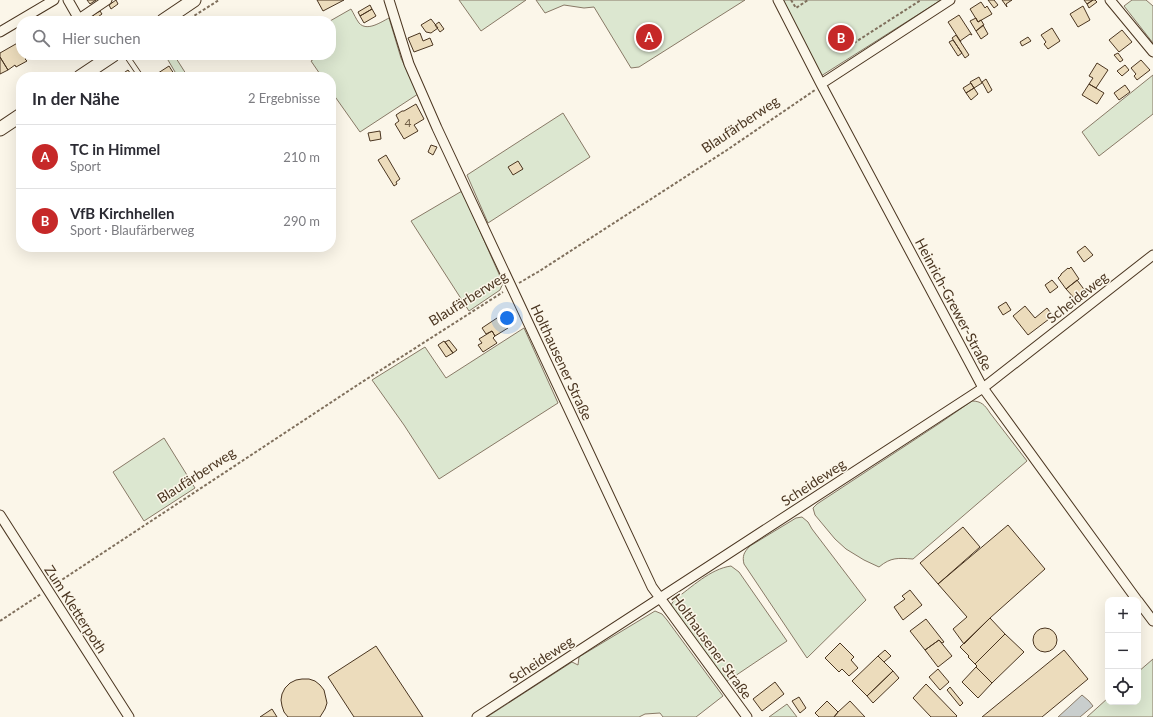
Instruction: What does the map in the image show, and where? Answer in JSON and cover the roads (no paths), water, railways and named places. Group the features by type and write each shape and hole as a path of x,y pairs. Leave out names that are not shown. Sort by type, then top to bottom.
{"main road":[{"path":"170,16 194,0"},
{"path":"86,72 102,60"},
{"path":"0,129 16,118"}],"street":[{"path":"27,16 54,0"},
{"path":"68,0 77,16"},
{"path":"85,16 107,0"},
{"name":"Holthausener Straße","path":"390,0 409,64 652,587 747,717"},
{"name":"Heinrich-Grewer-Straße","path":"778,0 821,84 983,388 1136,597"},
{"path":"821,84 950,0"},
{"path":"1110,0 1153,52"},
{"path":"0,32 16,23"},
{"name":"Scheideweg","path":"477,717 983,388 1153,255"},
{"name":"Zum Kletterpoth","path":"0,515 129,717"},
{"name":"Heinrich-Grewer-Straße","path":"1141,604 1153,621"}],"lane":[{"path":"129,60 138,72"}],"place":[{"name":"TC in Himmel","path":"649,37"},
{"name":"VfB Kirchhellen","path":"841,38"}]}
